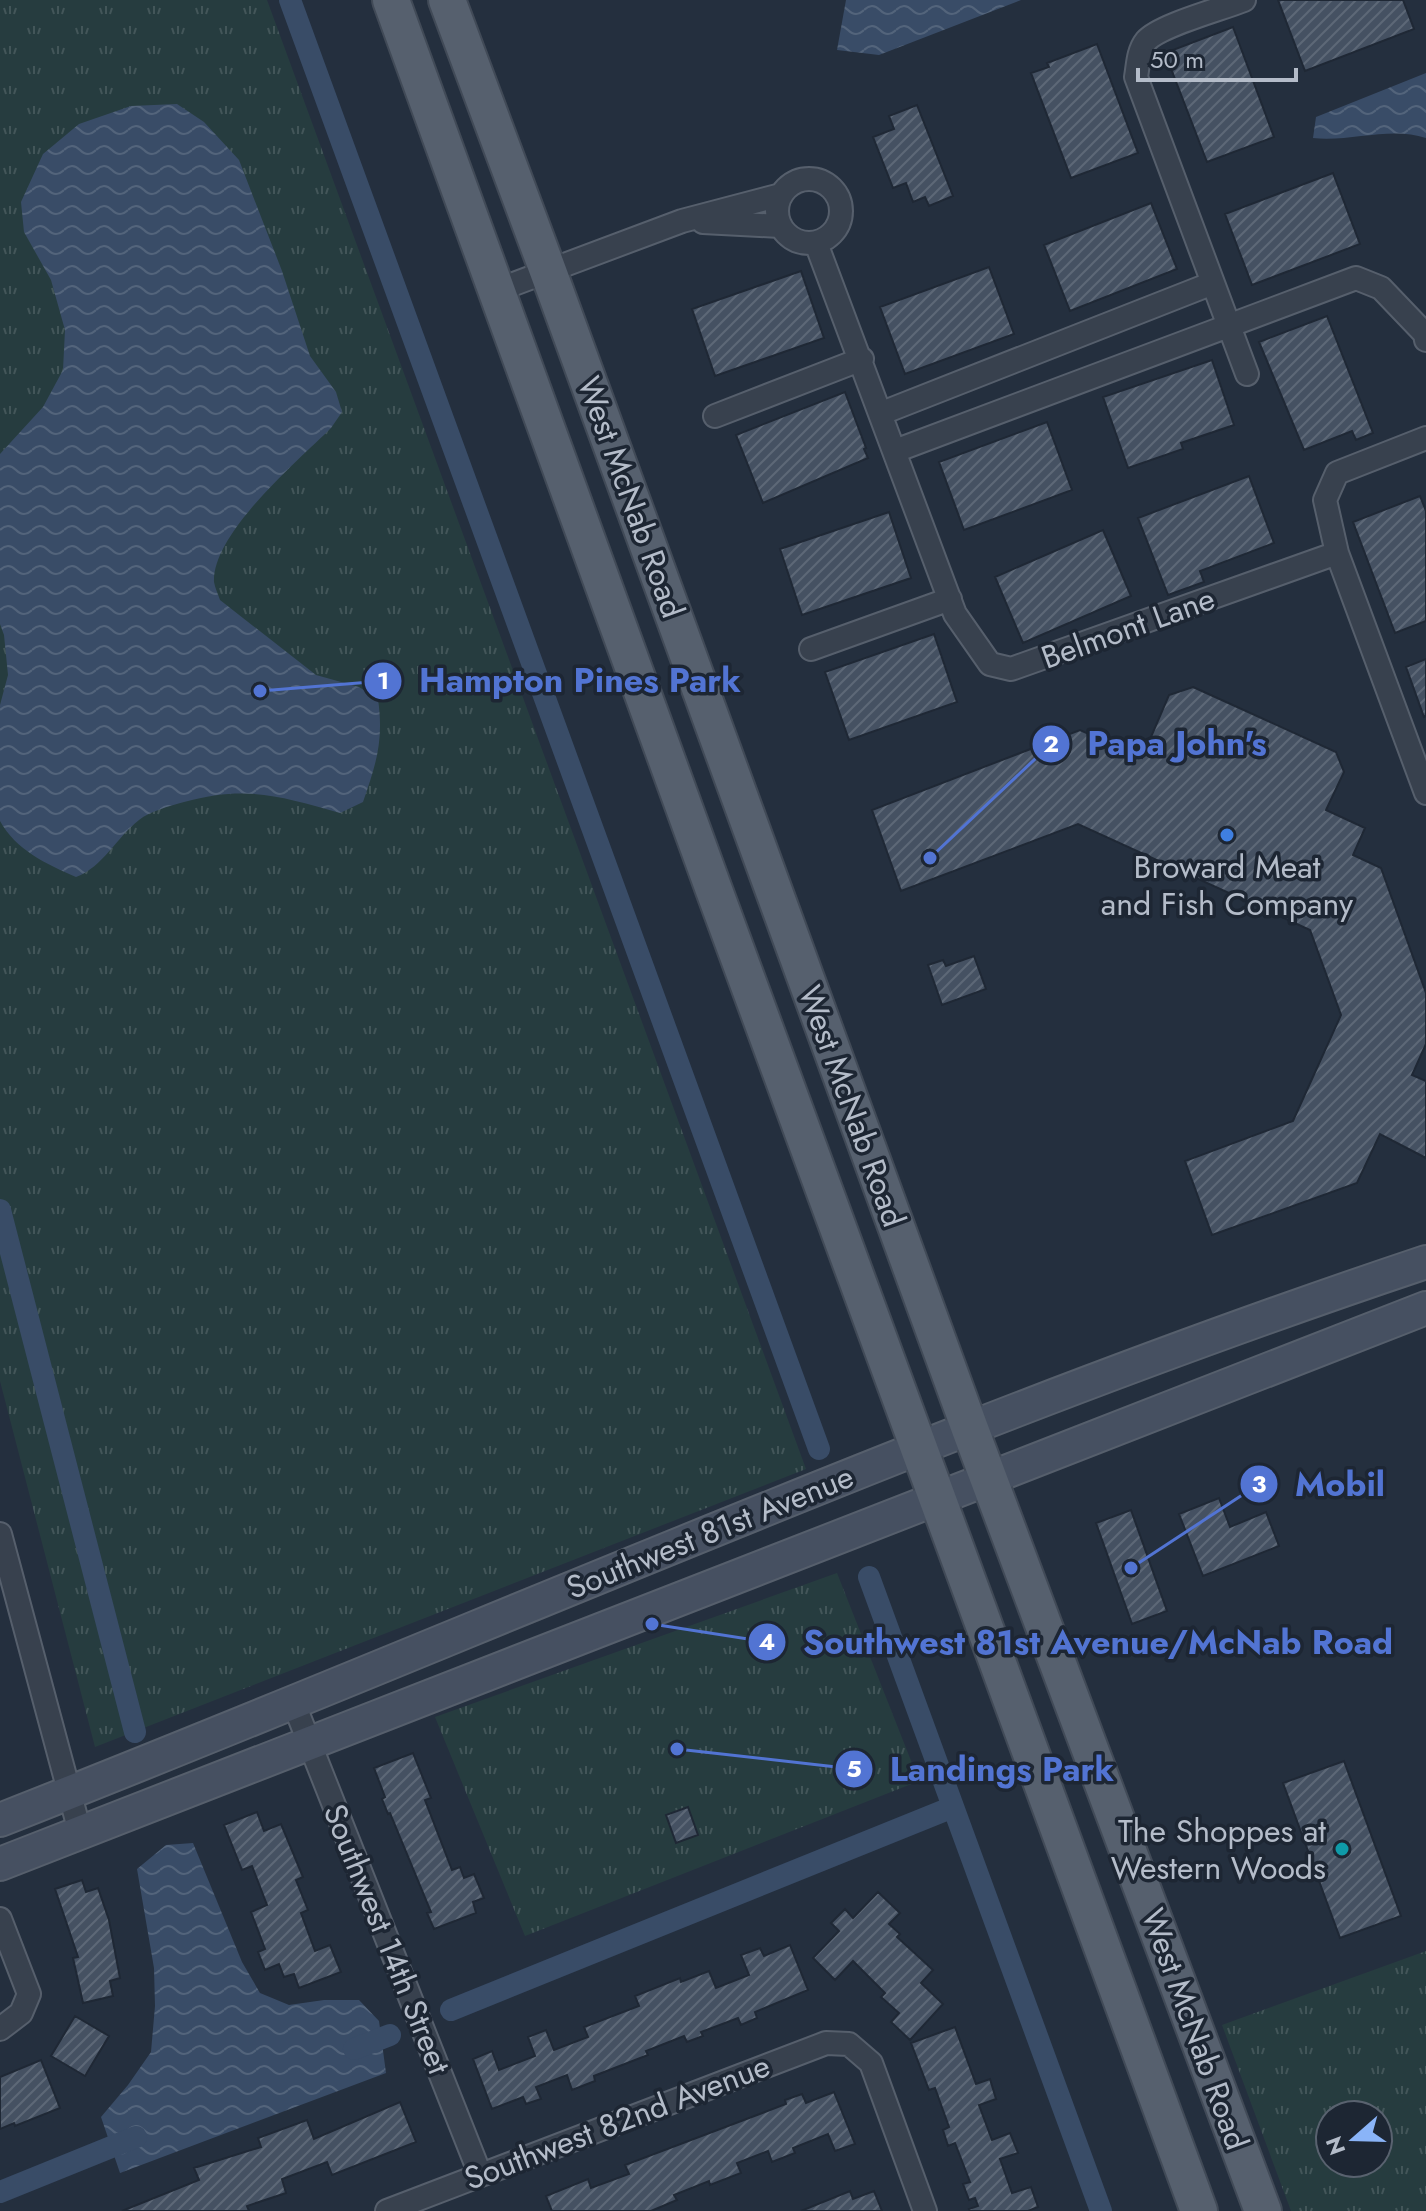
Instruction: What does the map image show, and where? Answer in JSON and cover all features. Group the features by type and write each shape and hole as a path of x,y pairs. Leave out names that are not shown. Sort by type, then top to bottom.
{"main road":[{"name":"West McNab Road","path":"391,0 1199,2211"},
{"name":"West McNab Road","path":"447,0 988,1478 1263,2211"},
{"path":"714,890 766,870"}],"street":[{"path":"1244,0 1154,36 1146,42 1139,55 1136,77 1247,374"},
{"path":"807,178 818,179 835,191 840,201 840,222 835,232 816,243 795,240 780,226 777,215 781,195 788,186 807,178"},
{"path":"495,291 682,221 781,195"},
{"path":"682,221 780,226"},
{"name":"Belmont Lane","path":"816,243 955,614 990,664 1011,669 1337,553"},
{"path":"895,451 1356,278 1381,288 1425,334 1426,340"},
{"path":"882,413 1213,283"},
{"path":"715,416 862,359"},
{"path":"1426,438 1337,473 1325,500 1337,553 1426,793"},
{"path":"811,649 950,599"},
{"name":"Southwest 81st Avenue","path":"0,1820 294,1704 604,1573 918,1449 1265,1316 1426,1262"},
{"name":"Southwest 81st Avenue","path":"0,1864 1426,1308"},
{"path":"0,1534 80,1832"},
{"name":"Southwest 14th Street","path":"294,1704 480,2174"},
{"path":"0,1919 29,1994 21,2013 0,2029"},
{"name":"Southwest 82nd Avenue","path":"387,2211 826,2043 849,2044 871,2063 925,2211"}],"green space":[{"path":"0,0 267,0 806,1469 95,1747 0,1381"},
{"path":"837,1573 919,1781 525,1936 435,1717"},
{"path":"1426,1951 1426,2211 1291,2211 1222,2025"}],"water":[{"path":"846,0 1021,0 879,55 837,50"},
{"path":"1426,73 1426,138 1385,134 1313,138 1316,117"},
{"path":"177,104 204,122 239,160 282,271 310,356 336,392 342,412 331,428 241,520 217,563 215,586 220,600 316,675 359,687 378,699 379,740 363,802 340,813 263,795 226,794 184,802 144,817 102,859 76,877 23,848 0,821 0,705 8,675 0,624 0,454 43,407 63,370 65,330 51,280 24,232 21,202 43,154 79,124 131,106"},
{"path":"193,1843 242,1962 260,1993 289,2005 324,2000 359,2000 379,2021 386,2073 120,2173 101,2117 151,2052 155,2006 154,1968 137,1869 166,1845"}],"building":[{"path":"1278,0 1403,0 1414,29 1305,71"},
{"path":"1233,27 1274,137 1207,162 1165,53"},
{"path":"1097,44 1138,153 1071,178 1031,73 1049,67 1047,63"},
{"path":"917,105 953,196 929,206 925,197 913,202 906,183 893,188 873,137 894,129 889,116"},
{"path":"1333,173 1360,244 1252,285 1225,214"},
{"path":"1151,203 1177,269 1070,311 1044,245"},
{"path":"989,267 1014,334 905,374 880,307"},
{"path":"801,271 824,338 715,376 692,309"},
{"path":"1327,316 1373,433 1356,440 1352,431 1304,450 1259,342"},
{"path":"1212,360 1234,425 1181,443 1183,449 1128,468 1103,397"},
{"path":"845,392 868,458 763,503 736,435"},
{"path":"1047,422 1072,490 964,530 939,462"},
{"path":"1249,476 1274,543 1200,571 1204,582 1168,595 1138,518"},
{"path":"1420,496 1426,511 1426,621 1395,633 1353,522"},
{"path":"889,512 911,578 802,615 780,549"},
{"path":"1103,530 1131,596 1023,643 995,577"},
{"path":"934,634 957,702 849,740 825,672"},
{"path":"1426,659 1426,716 1424,717 1406,667"},
{"path":"1193,687 1336,752 1344,772 1326,810 1365,828 1353,855 1381,868 1426,993 1426,1044 1412,1075 1426,1081 1426,1158 1380,1134 1357,1183 1212,1235 1185,1161 1293,1121 1341,1015 1310,930 1078,824 901,891 872,810 1080,730 1142,758 1169,695"},
{"path":"974,956 986,989 942,1005 928,965 943,960 946,966"},
{"path":"1219,1498 1230,1527 1266,1512 1279,1546 1203,1576 1179,1514"},
{"path":"1131,1510 1167,1611 1132,1624 1096,1523"},
{"path":"413,1753 431,1798 425,1800 452,1870 460,1867 464,1878 474,1874 484,1898 473,1902 476,1913 434,1929 427,1913 431,1912 382,1799 385,1797 374,1768"},
{"name":"The Shoppes at Western Woods","path":"1344,1761 1401,1916 1340,1938 1283,1783"},
{"path":"688,1807 698,1835 676,1843 666,1815"},
{"path":"257,1812 264,1831 281,1824 303,1877 296,1880 308,1910 301,1913 315,1951 330,1945 341,1972 299,1988 294,1974 284,1977 279,1964 265,1970 258,1952 265,1949 251,1912 267,1905 252,1866 242,1870 224,1825"},
{"path":"82,1880 86,1892 98,1888 109,1920 120,1978 110,1981 113,1996 83,2003 73,1958 78,1957 55,1889"},
{"path":"878,1892 900,1913 889,1924 900,1934 897,1937 933,1970 921,1983 943,2004 910,2040 891,2022 899,2013 881,1997 885,1993 853,1961 835,1980 813,1958 839,1931 831,1923 845,1909 853,1918"},
{"path":"790,1945 808,1990 755,2012 757,2018 741,2025 738,2018 701,2032 703,2036 687,2042 684,2036 646,2051 648,2055 594,2076 595,2081 572,2090 567,2075 536,2087 541,2099 526,2104 523,2097 492,2109 473,2059 492,2051 499,2070 535,2056 528,2037 546,2030 554,2050 588,2037 584,2027 639,2006 635,1996 680,1978 681,1982 709,1971 716,1988 749,1975 741,1955 760,1948 764,1956"},
{"path":"75,2016 109,2036 85,2076 51,2056"},
{"path":"955,2027 976,2084 990,2079 996,2099 979,2105 992,2140 1010,2133 1018,2153 1000,2159 1012,2193 1031,2187 1038,2207 1028,2211 969,2209 978,2206 975,2198 969,2200 963,2184 970,2182 955,2143 948,2146 943,2130 949,2127 935,2088 929,2090 911,2043"},
{"path":"41,2060 60,2108 0,2129 0,2077"},
{"path":"834,2092 855,2144 835,2151 828,2134 793,2148 795,2153 772,2162 768,2151 737,2163 741,2173 674,2195 677,2200 651,2211 552,2211 546,2196 588,2179 591,2188 629,2174 625,2165 786,2104 785,2100 802,2094 806,2103"},
{"path":"400,2102 416,2142 332,2175 327,2162 282,2179 286,2193 247,2206 249,2211 122,2211 199,2180 194,2168 261,2147 258,2138 307,2120 314,2139"},
{"path":"850,2191 853,2199 874,2191 882,2211 801,2211"}],"waterway":[{"path":"290,0 819,1449"},
{"path":"0,1210 135,1732"},
{"path":"869,1577 1101,2211"},
{"path":"451,2010 953,1807"},
{"path":"354,2049 390,2035"},
{"path":"0,2192 136,2137"}],"place":[{"name":"Hampton Pines Park","path":"260,691"},
{"name":"Broward Meat and Fish Company","path":"1227,835"},
{"name":"Papa John's","path":"930,858"},
{"name":"Mobil","path":"1131,1568"},
{"name":"Southwest 81st Avenue/McNab Road","path":"652,1624"},
{"name":"Landings Park","path":"677,1749"},
{"name":"The Shoppes at Western Woods","path":"1342,1849"}]}
